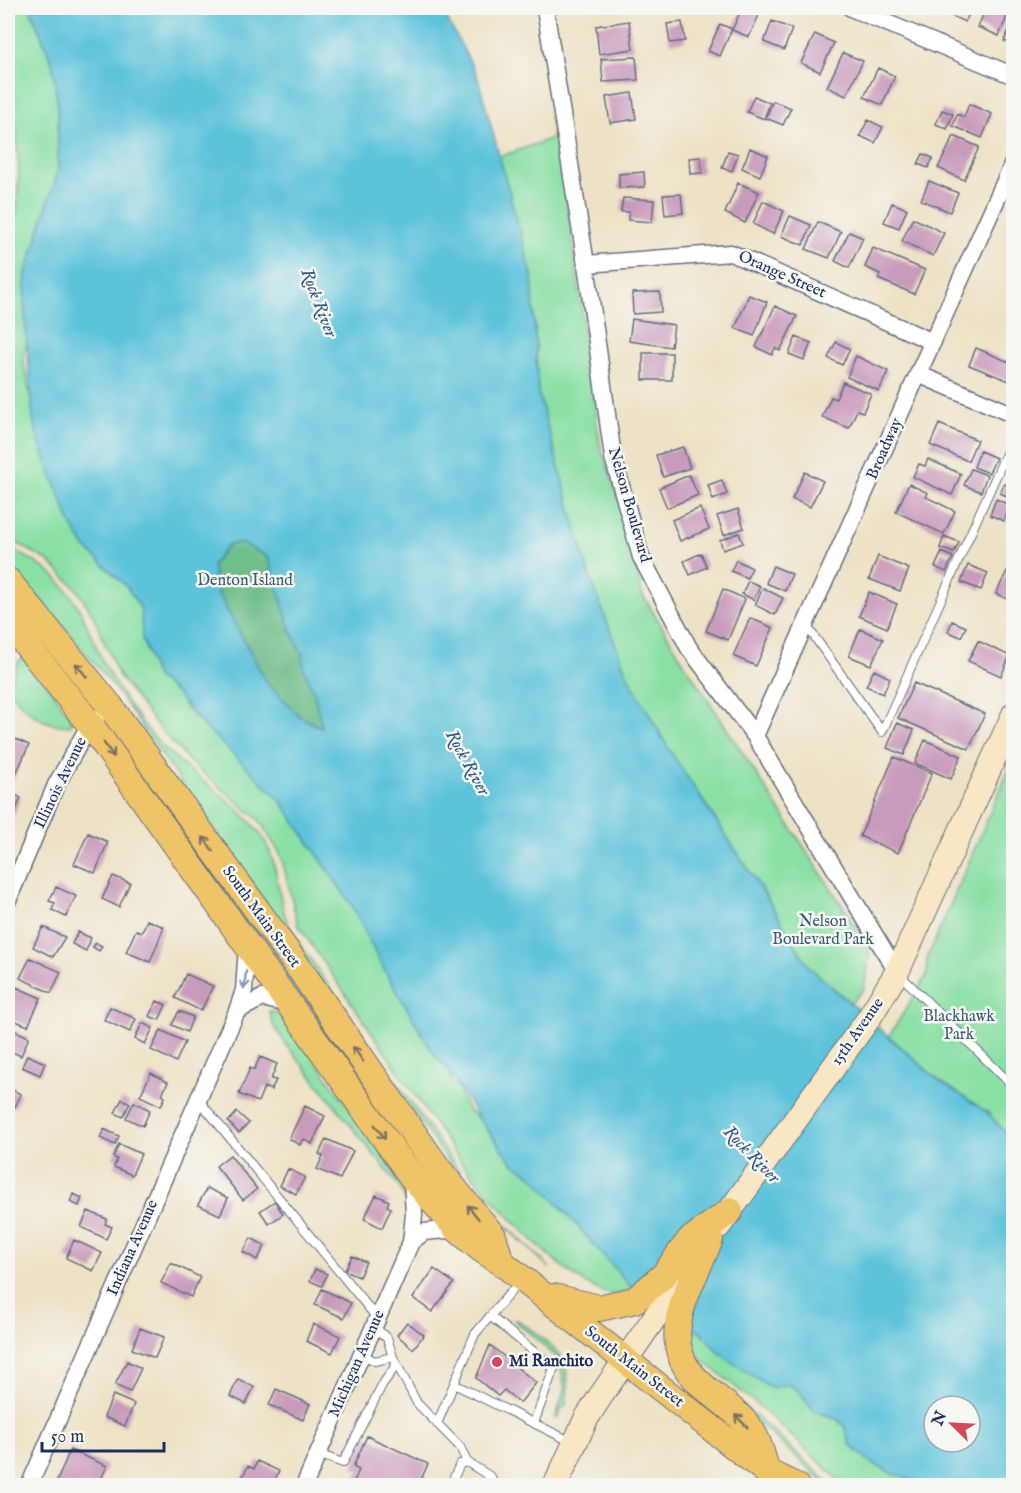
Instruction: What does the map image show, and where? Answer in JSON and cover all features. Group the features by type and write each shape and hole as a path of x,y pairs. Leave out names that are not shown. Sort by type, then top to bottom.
{"main road":[{"name":"South Main Street","path":"8,581 110,706 301,971 439,1170 493,1236 501,1262"},
{"name":"South Main Street","path":"8,622 90,724 174,838 247,947 412,1177 457,1229 772,1479 796,1485"},
{"name":"15th Avenue","path":"555,1485 586,1419 623,1359 869,1018 897,972 1014,714"},
{"path":"527,1283 584,1306 599,1308 625,1303 647,1293 689,1241 730,1211"},
{"path":"710,1239 683,1303 677,1339 683,1364 692,1376 753,1433 772,1479"}],"street":[{"name":"Nelson Boulevard","path":"545,8 586,264 613,457 641,557 689,648 754,736 897,972"},
{"path":"851,8 1014,76"},
{"name":"Broadway","path":"754,736 806,626 1014,161"},
{"name":"Orange Street","path":"586,264 731,253 933,342"},
{"path":"918,374 1014,415"},
{"name":"Illinois Avenue","path":"8,900 56,785 90,724 110,706"},
{"name":"Indiana Avenue","path":"29,1485 237,1011 244,990 247,947"},
{"path":"237,1011 262,998 288,1004"},
{"name":"Michigan Avenue","path":"304,1485 411,1242 414,1215 412,1177"},
{"path":"411,1242 424,1232 437,1229 457,1229"}],"lane":[{"path":"806,626 882,732 1014,436"},
{"path":"897,972 1014,1087"},
{"path":"198,1099 387,1338 395,1360 417,1403 460,1447 467,1462 491,1476 494,1485"},
{"path":"437,1424 474,1334 490,1316 527,1283"},
{"path":"490,1316 554,1368 534,1423"},
{"path":"361,1354 375,1361 395,1360"},
{"path":"318,1454 343,1463 395,1360"},
{"path":"454,1384 574,1444"},
{"path":"450,1485 460,1464 467,1462"}],"green space":[{"path":"8,8 30,8 52,62 58,106 58,171 26,273 24,303 27,343 23,358 40,445 71,524 84,546 127,587 141,609 142,638 156,677 178,695 189,712 259,777 281,801 353,907 381,964 434,1054 450,1072 452,1083 458,1087 467,1109 480,1120 495,1140 499,1139 512,1162 536,1179 632,1288 624,1292 619,1294 601,1291 579,1279 555,1261 485,1191 456,1155 298,925 281,855 259,820 190,762 155,723 119,676 92,613 76,588 47,560 8,538 8,251 16,214 19,171 8,77"},
{"name":"Nelson Boulevard Park","path":"558,136 600,444 624,516 642,594 686,666 845,910 870,953 864,989 851,1003 809,967 762,890 670,751 627,675 588,572 538,392 532,275 499,157"},
{"name":"Denton Island","path":"229,543 242,543 268,557 291,631 302,653 304,669 314,692 323,728 299,716 267,683 218,593 212,565"},
{"path":"8,546 43,567 64,586 80,610 114,681 153,736 253,824 269,849 283,910 292,933 464,1178 492,1212 550,1268 496,1218 456,1173 116,690 63,625 8,564"},
{"path":"26,658 70,715 71,726 51,723 35,716 8,688 19,660"},
{"name":"Blackhawk Park","path":"1013,760 1013,1141 987,1112 938,1080 889,1036 927,975 927,959"},
{"path":"198,848 446,1194 418,1166 195,850"},
{"path":"269,1011 282,1014 404,1185 405,1200 399,1186 286,1044 273,1025"},
{"path":"514,1320 518,1320 552,1347 565,1365 568,1390 565,1407 560,1409 560,1415 555,1420 565,1388 559,1359"},
{"path":"688,1328 702,1333 714,1347 743,1370 772,1387 788,1384 799,1391 814,1411 836,1418 845,1427 851,1446 872,1463 927,1485 844,1485 758,1405 701,1359 689,1337"},
{"path":"720,1388 763,1422 831,1485 827,1485"}],"water":[{"name":"Rock River","path":"30,8 441,8 477,75 532,275 538,392 588,572 627,675 670,751 762,890 809,967 938,1080 987,1112 1013,1141 1013,1485 927,1485 889,1472 872,1463 851,1446 845,1427 836,1418 814,1411 799,1391 788,1384 772,1388 729,1361 702,1333 688,1328 632,1288 536,1179 512,1162 480,1120 450,1072 434,1054 381,964 353,907 281,801 201,723 178,695 156,677 142,638 141,609 127,587 84,546 71,524 40,445 33,420 24,303 26,273 58,171 58,106 52,62","holes":["242,543 268,557 291,631 302,653 304,669 314,692 322,728 299,716 267,683 218,593 212,565 229,544"]}],"building":[{"path":"742,8 759,15 749,37 732,30"},
{"path":"950,8 972,8 965,22 947,14"},
{"path":"986,8 998,8 1009,12 999,36 978,27"},
{"path":"1014,19 1014,44 1004,41"},
{"path":"629,21 633,49 599,54 596,26"},
{"path":"772,21 792,29 784,50 764,42"},
{"path":"682,22 685,41 670,43 667,24"},
{"path":"720,24 732,29 720,56 708,51"},
{"path":"815,34 834,43 820,72 801,63"},
{"path":"843,53 863,61 846,96 827,87"},
{"path":"636,57 638,80 603,82 601,59"},
{"path":"878,68 895,76 882,105 864,97"},
{"path":"632,93 636,119 610,123 606,97"},
{"path":"754,96 770,103 764,119 747,112"},
{"path":"773,101 791,108 783,125 766,118"},
{"path":"969,104 992,114 982,138 953,126 957,114 964,117"},
{"path":"942,110 953,114 947,129 936,124"},
{"path":"868,120 883,127 875,143 860,136"},
{"path":"954,136 979,147 964,180 938,168"},
{"path":"750,148 768,156 760,176 742,168"},
{"path":"728,151 738,154 732,171 722,168"},
{"path":"923,154 933,158 928,168 918,164"},
{"path":"701,157 702,173 690,174 689,158"},
{"path":"644,172 645,187 619,188 619,174"},
{"path":"929,181 958,193 950,212 921,200"},
{"path":"738,183 759,192 745,223 725,213"},
{"path":"681,194 683,213 665,215 663,195"},
{"path":"623,198 654,200 652,222 628,220 629,212 621,212"},
{"path":"763,201 784,211 773,234 753,224"},
{"path":"892,203 907,209 899,228 884,222"},
{"path":"790,216 811,225 803,245 781,236"},
{"path":"913,218 944,233 933,256 902,241"},
{"path":"818,222 841,232 829,258 806,249"},
{"path":"849,232 863,238 849,268 835,261"},
{"path":"873,248 925,270 914,294 878,279 880,274 865,267"},
{"path":"660,292 661,312 633,314 632,293"},
{"path":"749,295 767,302 754,336 735,328"},
{"path":"775,306 797,316 780,351 775,348 772,355 756,347"},
{"path":"632,319 674,325 671,347 629,341"},
{"path":"796,337 811,343 804,360 789,354"},
{"path":"836,342 850,349 842,365 828,358"},
{"path":"976,348 1014,364 1014,383 969,365"},
{"path":"643,353 672,353 672,380 643,380"},
{"path":"856,356 888,371 879,391 847,377"},
{"path":"843,382 871,394 863,412 857,410 849,428 822,417 831,397 836,399"},
{"path":"939,424 977,440 968,461 930,445"},
{"path":"683,447 690,468 663,477 656,455"},
{"path":"980,451 996,458 989,473 974,467"},
{"path":"928,459 961,474 952,495 913,477 919,464 925,466"},
{"path":"971,469 987,475 981,492 964,485"},
{"path":"805,472 823,481 810,507 792,499"},
{"path":"689,475 698,495 667,508 659,488"},
{"path":"722,480 727,494 713,500 708,485"},
{"path":"909,484 928,493 926,497 955,511 944,534 896,512"},
{"path":"1004,484 1014,488 1014,499 1000,493"},
{"path":"996,499 1010,505 1004,521 990,515"},
{"path":"700,508 709,529 680,541 672,520"},
{"path":"738,509 744,528 724,535 717,516"},
{"path":"739,533 743,543 723,550 720,540"},
{"path":"944,536 959,542 954,553 940,548"},
{"path":"942,552 953,557 946,572 935,567"},
{"path":"701,553 707,567 690,575 684,561"},
{"path":"878,556 909,569 900,591 869,579"},
{"path":"736,560 752,568 747,578 731,571"},
{"path":"968,565 988,573 981,590 961,582"},
{"path":"773,566 792,574 785,591 766,583"},
{"path":"1007,571 1014,574 1014,602 996,594"},
{"path":"748,581 760,586 754,600 742,594"},
{"path":"763,588 783,598 775,615 755,605"},
{"path":"723,589 745,599 728,640 706,631"},
{"path":"869,592 897,604 887,628 859,616"},
{"path":"750,618 773,628 756,666 733,656"},
{"path":"952,621 966,627 961,637 948,632"},
{"path":"860,629 883,639 871,665 849,656"},
{"path":"978,641 1010,656 1001,676 968,661"},
{"path":"874,670 890,678 883,694 866,686"},
{"path":"914,683 985,714 969,749 898,718"},
{"path":"897,723 914,730 904,755 887,748"},
{"path":"9,736 29,745 11,785 8,783"},
{"path":"925,740 961,756 951,779 915,763"},
{"path":"894,757 932,773 898,853 860,836"},
{"path":"8,791 21,798 13,816 8,813"},
{"path":"88,833 108,842 95,873 74,864"},
{"path":"113,876 130,883 119,907 102,899"},
{"path":"56,887 76,896 66,917 52,910 55,903 49,901"},
{"path":"147,920 164,927 150,962 126,952 136,930 142,932"},
{"path":"43,927 65,937 53,957 33,947"},
{"path":"78,932 91,938 86,951 72,944"},
{"path":"96,943 102,946 99,951 93,947"},
{"path":"30,958 61,972 51,993 20,978"},
{"path":"186,974 213,986 201,1011 175,998"},
{"path":"16,987 41,998 28,1026 11,1019 15,1011 8,1008"},
{"path":"157,1001 166,1005 159,1020 149,1016"},
{"path":"110,1007 136,1019 130,1032 104,1020"},
{"path":"179,1011 193,1017 187,1032 172,1025"},
{"path":"142,1023 153,1028 145,1044 135,1039"},
{"path":"8,1028 29,1037 21,1056 8,1050"},
{"path":"161,1030 185,1042 176,1062 151,1050"},
{"path":"27,1055 45,1063 40,1075 22,1067"},
{"path":"260,1057 277,1064 271,1079 276,1080 271,1090 264,1087 258,1102 239,1094 250,1068 254,1070"},
{"path":"151,1073 168,1082 162,1095 165,1097 161,1106 140,1096"},
{"path":"8,1088 21,1094 15,1107 8,1104"},
{"path":"122,1099 130,1103 123,1117 115,1113"},
{"path":"134,1102 150,1110 143,1126 126,1118"},
{"path":"305,1106 325,1116 312,1144 303,1139 300,1145 289,1139"},
{"path":"237,1112 249,1123 239,1133 228,1122"},
{"path":"104,1129 119,1136 115,1145 100,1138"},
{"path":"326,1139 353,1151 340,1179 317,1169 323,1156 319,1154"},
{"path":"119,1144 141,1154 132,1175 114,1167 117,1159 113,1157"},
{"path":"230,1155 257,1189 243,1200 216,1166"},
{"path":"288,1169 305,1177 296,1194 280,1186"},
{"path":"207,1188 228,1198 220,1215 198,1205"},
{"path":"73,1194 82,1198 79,1206 70,1202"},
{"path":"376,1195 389,1201 387,1206 391,1208 382,1228 364,1219"},
{"path":"275,1201 283,1214 269,1224 260,1211"},
{"path":"88,1211 107,1219 105,1224 112,1227 106,1239 81,1227"},
{"path":"251,1238 265,1246 257,1260 243,1252"},
{"path":"74,1240 102,1253 93,1271 66,1258"},
{"path":"352,1256 366,1262 359,1277 345,1270"},
{"path":"171,1263 200,1277 191,1297 161,1283"},
{"path":"315,1269 327,1274 322,1286 310,1281"},
{"path":"434,1269 454,1283 432,1312 413,1298"},
{"path":"322,1289 351,1303 344,1318 315,1305"},
{"path":"407,1322 424,1335 413,1349 397,1335"},
{"path":"313,1324 340,1336 332,1353 306,1341"},
{"path":"140,1328 164,1337 155,1358 132,1349"},
{"name":"Mi Ranchito","path":"490,1345 536,1383 520,1403 504,1390 498,1396 476,1378"},
{"path":"127,1361 141,1368 130,1392 115,1385"},
{"path":"238,1379 254,1387 246,1404 230,1396"},
{"path":"276,1389 310,1404 303,1420 269,1405"},
{"path":"113,1395 134,1404 125,1426 104,1417"},
{"path":"367,1436 428,1464 418,1486 352,1486 359,1470 353,1467"},
{"path":"70,1450 107,1466 98,1486 55,1486"},
{"path":"257,1461 279,1471 272,1486 251,1486 241,1480 248,1466 254,1469"}],"place":[{"name":"Mi Ranchito","path":"497,1362"}]}
